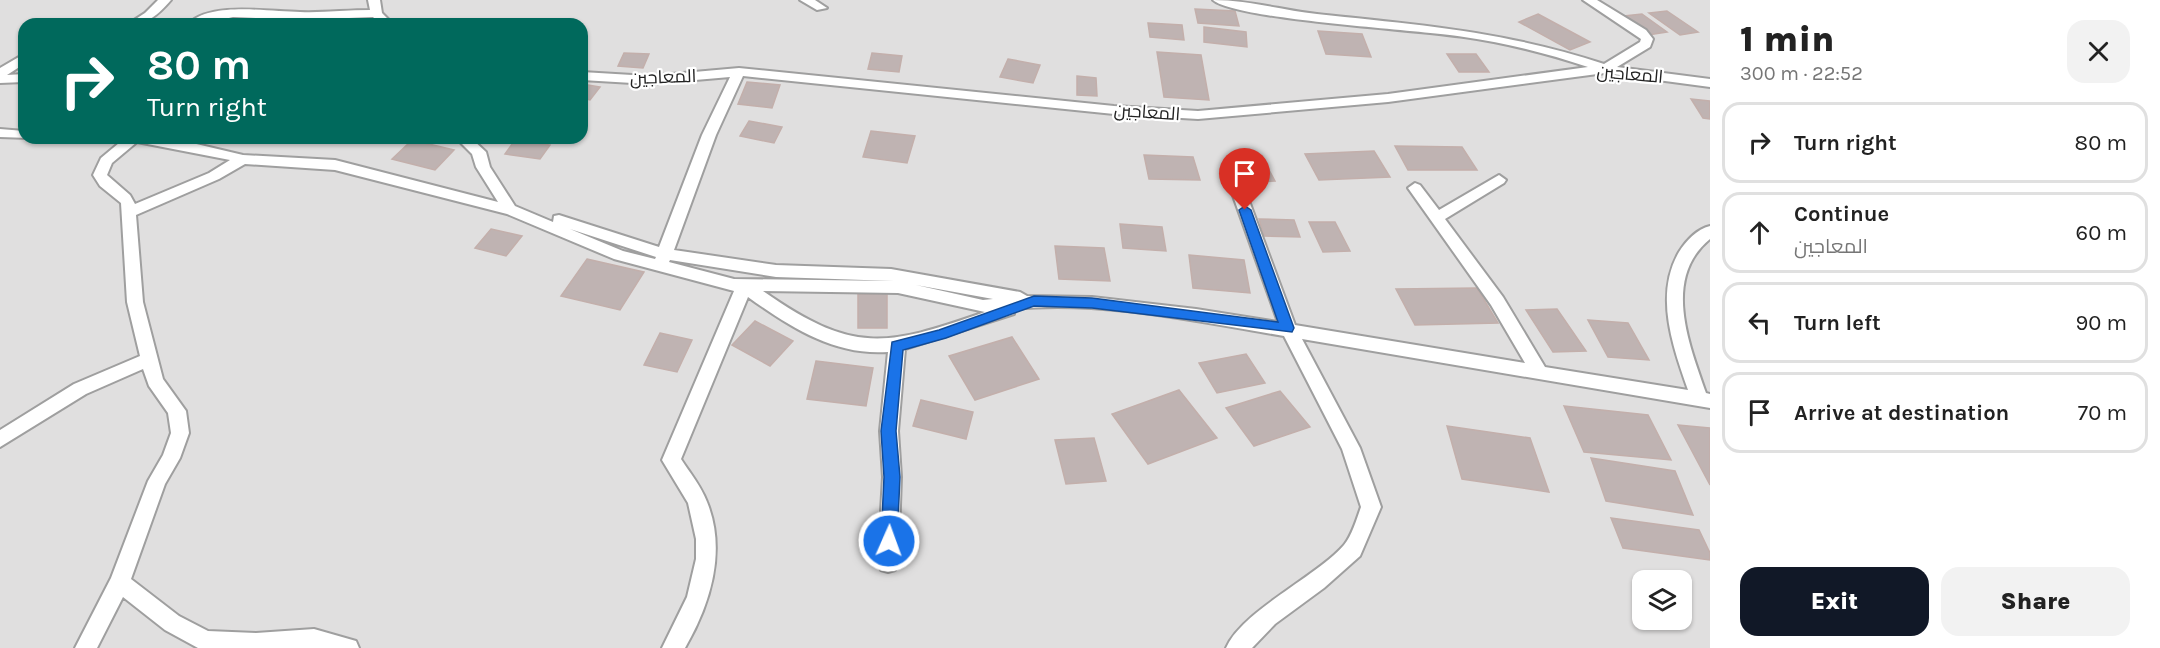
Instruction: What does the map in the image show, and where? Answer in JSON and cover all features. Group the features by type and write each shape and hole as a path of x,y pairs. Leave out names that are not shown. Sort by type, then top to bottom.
{"street":[{"path":"145,18 165,0"},
{"path":"374,0 376,14 380,18"},
{"path":"806,0 821,8"},
{"path":"1219,0 1263,10 1506,39 1549,49 1605,69 1637,52 1646,44 1647,39 1589,0"},
{"path":"209,18 232,13 291,18"},
{"path":"335,18 376,14"},
{"path":"0,74 18,62"},
{"name":"المعاجين","path":"588,76 650,81 739,72 1114,110 1198,115 1388,98 1605,69 1710,83"},
{"path":"662,260 709,135 739,72"},
{"path":"0,79 18,78"},
{"path":"0,133 18,134"},
{"path":"86,648 120,582 157,481 171,458 180,433 177,411 155,381 135,302 130,212 124,196 103,181 100,175 106,161 126,144"},
{"path":"179,144 243,159 336,165 510,210 620,255 776,271 910,277 1034,301"},
{"path":"470,144 479,152 483,168 510,210"},
{"path":"130,212 214,176 243,159"},
{"path":"1436,218 1499,180"},
{"path":"1415,188 1497,301 1539,372"},
{"path":"1237,648 1268,617 1317,581 1353,550 1371,507 1351,448 1288,328 1238,190"},
{"path":"1705,401 1681,345 1672,299 1678,271 1690,248 1710,231"},
{"path":"662,260 744,286 898,287 983,306 1034,301 1092,303 1288,328 1705,401"},
{"path":"744,286 782,315 822,336 858,347 897,346 941,334 1034,301"},
{"path":"673,648 686,629 704,572 707,534 698,501 670,460 744,286"},
{"path":"888,563 892,477 889,431 897,346"},
{"path":"0,439 80,389 150,359"},
{"path":"120,582 172,623 206,641 256,643 314,639 348,648"}],"shaded area":[{"path":"0,0 1710,0 1710,648 0,648"}],"building":[{"path":"1195,9 1235,11 1239,26 1198,23"},
{"path":"1667,11 1698,32 1680,35 1649,13"},
{"path":"1538,14 1590,42 1570,50 1519,22"},
{"path":"1642,14 1667,32 1648,35 1623,16"},
{"path":"1148,23 1182,25 1184,40 1150,37"},
{"path":"1204,27 1246,32 1247,47 1204,42"},
{"path":"1318,31 1362,34 1371,57 1326,54"},
{"path":"1157,52 1201,55 1209,100 1164,97"},
{"path":"624,53 649,54 643,68 618,66"},
{"path":"872,53 902,56 899,72 868,69"},
{"path":"1447,54 1476,54 1489,72 1459,72"},
{"path":"1008,59 1040,65 1033,83 1000,77"},
{"path":"1077,76 1096,78 1097,96 1077,95"},
{"path":"747,82 780,85 772,108 738,104"},
{"path":"588,85 600,87 588,100"},
{"path":"1691,99 1710,101 1710,119 1703,118"},
{"path":"749,121 782,127 774,143 740,136"},
{"path":"871,131 915,136 907,163 863,157"},
{"path":"408,144 429,144 454,150 435,170 392,159"},
{"path":"512,144 550,145 540,159 505,154"},
{"path":"1395,146 1462,147 1477,170 1408,170"},
{"path":"1374,151 1390,177 1319,180 1305,154"},
{"path":"1144,155 1193,157 1200,180 1149,179"},
{"path":"1263,159 1275,181 1235,183 1224,161"},
{"path":"1259,219 1294,220 1300,237 1264,236"},
{"path":"1309,222 1335,222 1350,251 1323,252"},
{"path":"1120,224 1162,227 1166,251 1123,248"},
{"path":"491,229 522,236 506,256 475,248"},
{"path":"1055,246 1104,248 1110,281 1059,279"},
{"path":"1189,255 1244,260 1250,293 1193,288"},
{"path":"587,259 644,272 620,310 561,296"},
{"path":"1477,288 1498,323 1415,325 1396,289"},
{"path":"858,294 887,294 887,328 858,328"},
{"path":"1557,309 1586,351 1553,352 1526,310"},
{"path":"1588,320 1628,323 1649,360 1608,357"},
{"path":"755,321 793,341 770,366 732,345"},
{"path":"660,333 692,340 677,372 644,365"},
{"path":"1012,337 1039,379 975,400 949,356"},
{"path":"1246,354 1265,383 1217,393 1199,363"},
{"path":"816,361 873,368 866,406 807,399"},
{"path":"1179,390 1217,438 1148,464 1112,414"},
{"path":"1280,391 1310,427 1254,446 1226,408"},
{"path":"921,400 973,412 966,439 913,426"},
{"path":"1564,406 1648,415 1671,460 1584,452"},
{"path":"1678,425 1710,428 1710,485"},
{"path":"1447,426 1530,438 1549,492 1462,479"},
{"path":"1094,438 1106,481 1066,484 1055,440"},
{"path":"1591,458 1675,471 1693,515 1606,501"},
{"path":"1611,518 1699,530 1710,553 1710,560 1623,548"}],"route":[{"path":"889,541 892,477 889,431 897,346 941,334 1034,301 1092,303 1288,328 1245,210"}]}
